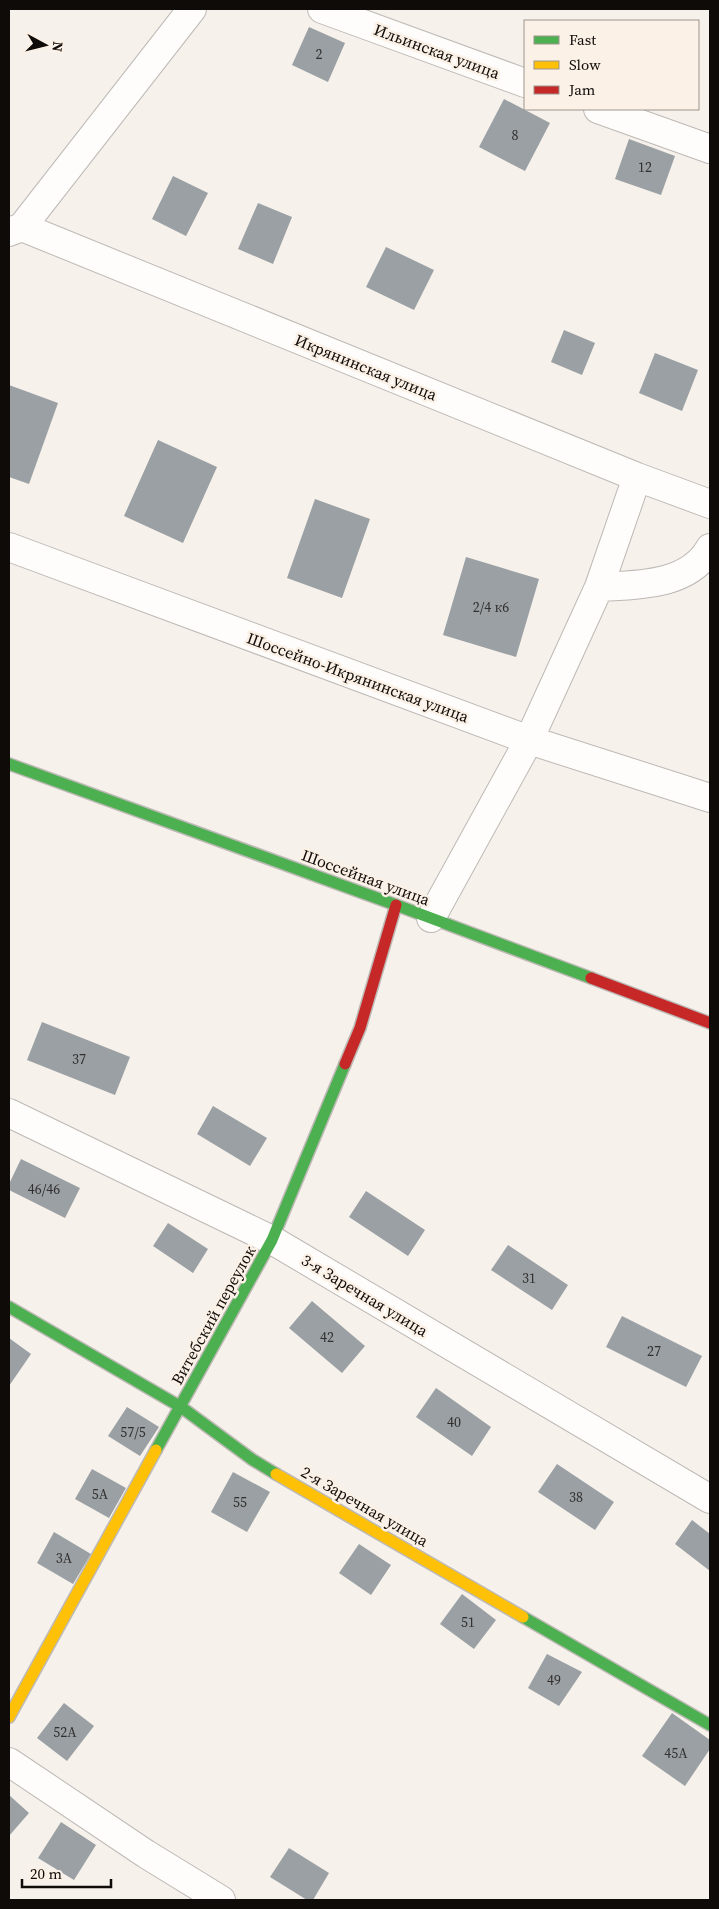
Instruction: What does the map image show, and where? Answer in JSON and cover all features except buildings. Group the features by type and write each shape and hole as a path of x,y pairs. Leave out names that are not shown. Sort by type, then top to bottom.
{"street":[{"path":"15,230 192,9"},
{"name":"Ильинская улица","path":"322,9 524,83"},
{"path":"601,110 710,149"},
{"name":"Икрянинская улица","path":"15,230 710,504"},
{"path":"431,918 529,740 599,587 636,476"},
{"name":"Шоссейно-Икрянинская улица","path":"9,547 529,740 710,798"},
{"path":"599,587 638,585 665,580 689,570 706,555 710,548"},
{"name":"Шоссейная улица","path":"9,764 396,905 710,1023"},
{"name":"Витебский переулок","path":"9,1717 272,1240 360,1028 396,905"},
{"name":"3-я Заречная улица","path":"9,1114 272,1240 710,1499"},
{"name":"2-я Заречная улица","path":"9,1307 181,1407 253,1460 710,1725"},
{"path":"9,1762 146,1854 221,1900"}],"traffic: fast":[{"path":"9,764 591,978"},
{"path":"156,1450 272,1240 345,1064"},
{"path":"9,1307 181,1407 253,1460 276,1474"},
{"path":"523,1617 710,1725"}],"traffic: slow":[{"path":"9,1717 156,1450"},
{"path":"276,1474 523,1617"}],"traffic: jam":[{"path":"345,1064 360,1028 396,905"},
{"path":"591,978 710,1023"}]}
